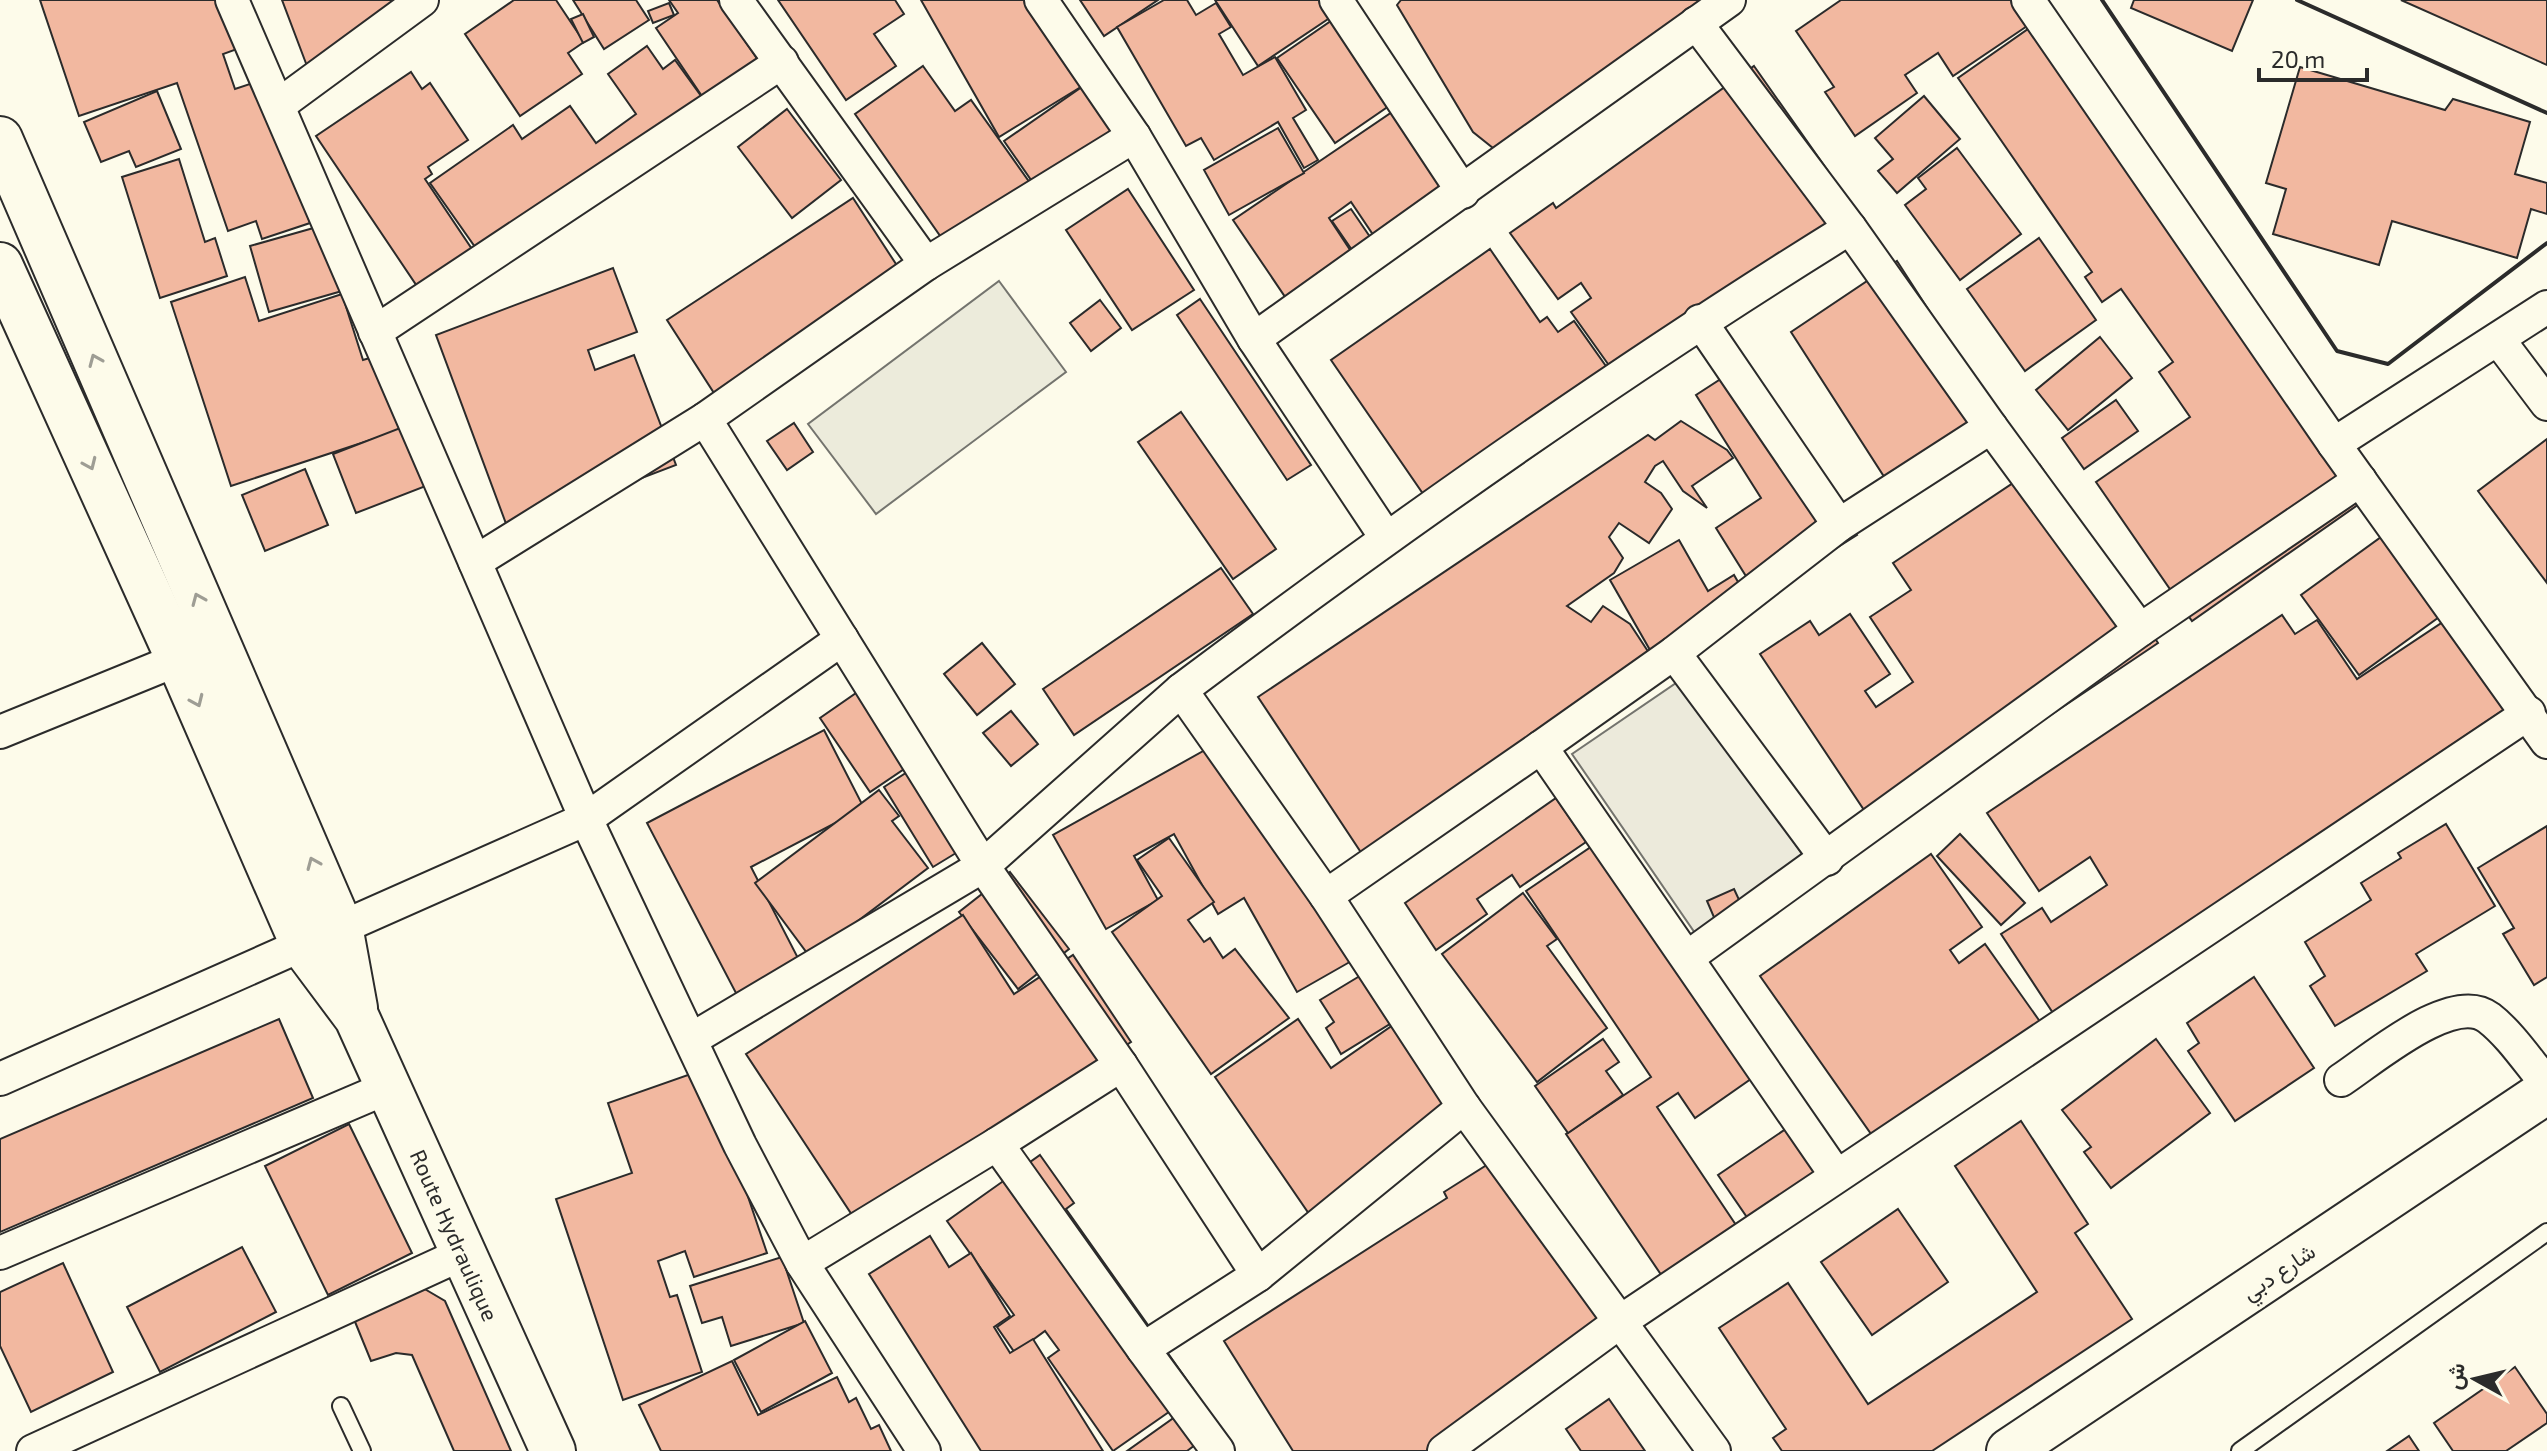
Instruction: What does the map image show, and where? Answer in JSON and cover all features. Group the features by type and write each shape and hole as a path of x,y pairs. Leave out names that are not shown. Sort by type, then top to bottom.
{"main road":[{"path":"0,139 198,652"},
{"path":"0,265 198,652"},
{"name":"Route Hydraulique","path":"198,652 357,1018 553,1451"},
{"name":"شارع دبي","path":"2009,1451 2547,1091"}],"street":[{"path":"232,0 586,819 740,1145 802,1263 924,1451"},
{"path":"736,0 926,264"},
{"path":"1041,0 1134,136 1254,339 1385,536"},
{"path":"1336,0 1463,192"},
{"path":"1254,339 1729,0"},
{"path":"2028,0 2334,444 2547,742"},
{"path":"279,105 407,4"},
{"path":"1696,23 1850,228 2140,630"},
{"path":"375,332 782,62"},
{"path":"475,562 705,419 926,264 1134,136"},
{"path":"692,1039 983,866 1181,690 1385,536 1700,321 1850,228"},
{"path":"2334,444 2547,307"},
{"path":"1700,321 1839,525"},
{"path":"2498,339 2547,404"},
{"path":"705,419 983,866 1121,1065 1258,1275"},
{"path":"1326,896 1674,653 1839,525 1991,427"},
{"path":"1688,957 2140,630 2360,480"},
{"path":"0,1079 586,819 842,639"},
{"path":"0,732 198,652"},
{"path":"1674,653 1827,859"},
{"path":"1181,690 1326,896 1464,1107 1714,1451"},
{"path":"1444,1451 1621,1321 2529,713"},
{"path":"1541,747 1836,1175"},
{"path":"2341,1080 2445,1013 2468,1009 2488,1017 2547,1084"},
{"path":"802,1263 1121,1065"},
{"path":"0,1253 389,1087"},
{"path":"1143,1349 1258,1275 1464,1107"},
{"path":"997,1144 1218,1451"},
{"path":"33,1451 464,1253"}],"lane":[{"path":"2240,1451 2547,1232"},
{"path":"341,1406 362,1451"}],"shaded area":[{"path":"999,281 1066,372 876,514 808,424"},
{"path":"1682,679 1804,857 1695,933 1572,754"}],"building":[{"path":"40,0 236,0 251,44 223,54 235,89 262,80 310,223 262,239 256,221 228,231 177,83 79,116"},
{"path":"282,0 399,0 307,66"},
{"path":"514,0 556,0 584,42 568,53 582,74 520,116 465,34"},
{"path":"573,0 636,0 649,20 604,49"},
{"path":"669,0 717,0 769,76 714,114 656,28 678,13"},
{"path":"778,0 895,0 904,14 874,34 896,66 846,100"},
{"path":"921,0 1032,0 1084,85 999,137"},
{"path":"1080,0 1158,0 1104,36"},
{"path":"1164,0 1187,0 1196,15 1216,3 1231,27 1219,34 1243,75 1275,57 1306,110 1293,118 1318,160 1304,168 1278,122 1214,160 1201,138 1186,146 1117,27"},
{"path":"1215,0 1337,0 1343,9 1258,66"},
{"path":"1401,0 1706,0 1571,102 1493,148 1473,132 1397,5"},
{"path":"1841,0 2022,0 2036,20 1953,76 1938,53 1905,75 1917,93 1855,136 1825,92 1834,87 1796,31"},
{"path":"2134,0 2253,0 2232,51 2131,8"},
{"path":"2401,0 2547,0 2547,65"},
{"path":"669,3 674,15 653,23 648,11"},
{"path":"1344,12 1402,97 1335,143 1277,58"},
{"path":"583,14 594,37 583,43 571,19"},
{"path":"2045,17 2372,495 2192,621 2096,482 2190,417 2159,372 2173,362 2121,289 2102,302 2085,277 2092,272 1958,78"},
{"path":"647,46 663,69 675,60 709,107 487,264 430,183 513,125 522,139 570,106 596,143 636,114 608,74"},
{"path":"923,66 955,111 971,100 1035,190 950,250 855,114"},
{"path":"1754,66 1828,171 1810,184 1847,236 1613,371 1571,312 1591,298 1581,283 1558,299 1510,233 1553,203 1556,208"},
{"path":"2300,67 2445,110 2453,99 2530,122 2515,174 2547,183 2547,214 2531,209 2517,258 2392,221 2379,265 2273,234 2286,189 2266,183"},
{"path":"411,72 422,89 430,83 468,140 428,167 432,174 425,179 484,267 429,304 316,136"},
{"path":"1089,82 1123,131 1038,190 1004,141"},
{"path":"157,91 181,149 136,167 129,151 101,162 84,122"},
{"path":"1924,96 1960,139 1897,193 1878,171 1893,159 1875,138"},
{"path":"1401,106 1460,195 1382,248 1351,202 1329,218 1362,268 1296,313 1233,220"},
{"path":"787,109 841,180 792,218 738,147"},
{"path":"1278,128 1304,173 1229,215 1204,170"},
{"path":"1957,148 2021,234 1960,280 1905,205 1926,189 1918,178"},
{"path":"179,159 205,242 215,238 227,276 160,298 122,177"},
{"path":"1128,189 1194,290 1132,330 1066,230"},
{"path":"853,198 909,284 723,407 667,320"},
{"path":"1351,209 1381,253 1363,266 1332,221"},
{"path":"324,225 342,291 269,312 250,246"},
{"path":"2039,238 2096,320 2025,371 1967,289"},
{"path":"1490,249 1540,322 1547,317 1558,332 1574,321 1608,369 1581,387 1598,411 1441,520 1331,360"},
{"path":"1897,261 2008,433 1901,503 1791,332"},
{"path":"613,268 637,332 588,350 595,370 634,355 676,465 508,529 436,335"},
{"path":"245,277 259,321 342,294 363,360 383,354 407,428 231,486 171,302"},
{"path":"1200,299 1311,465 1287,480 1177,315"},
{"path":"1100,300 1121,328 1091,351 1070,323"},
{"path":"2100,337 2132,378 2068,430 2036,390"},
{"path":"1747,362 1857,535 1759,597 1716,528 1761,498 1696,395"},
{"path":"2116,400 2138,431 2084,469 2062,438"},
{"path":"1181,412 1276,549 1233,579 1138,442"},
{"path":"1681,421 1727,450 1733,458 1692,486 1707,508 1683,491 1663,461 1655,466 1645,482 1661,493 1672,509 1649,543 1619,523 1609,537 1623,558 1614,573 1567,606 1591,622 1603,606 1630,624 1653,659 1372,869 1258,697 1648,435 1655,440"},
{"path":"794,423 813,452 787,470 767,441"},
{"path":"408,425 431,484 356,513 333,454"},
{"path":"2547,439 2547,583 2478,491"},
{"path":"2040,465 2158,643 1878,831 1760,654 1810,621 1819,635 1850,614 1890,674 1865,691 1876,707 1913,682 1870,617 1911,590 1893,563"},
{"path":"305,469 328,525 265,551 242,495"},
{"path":"2388,532 2446,612 2359,675 2301,595"},
{"path":"1679,540 1708,591 1734,575 1753,608 1658,664 1610,580"},
{"path":"1221,568 1253,614 1074,735 1043,689"},
{"path":"2455,614 2514,703 2053,1013 2001,934 2042,908 2051,922 2107,885 2090,857 2039,891 1987,813 2282,615 2295,634 2317,620 2357,679"},
{"path":"982,643 1015,684 977,715 944,674"},
{"path":"872,682 922,757 870,792 820,718"},
{"path":"1011,711 1038,744 1011,766 983,733"},
{"path":"824,730 864,808 751,867 800,962 737,995 647,823"},
{"path":"1230,736 1362,955 1297,992 1244,898 1218,914 1174,834 1134,856 1158,900 1106,929 1053,835"},
{"path":"929,758 979,839 933,867 884,787"},
{"path":"879,790 899,816 892,821 928,868 810,957 755,883"},
{"path":"1556,798 1586,842 1520,887 1512,875 1477,899 1487,914 1436,950 1405,903"},
{"path":"2446,824 2495,906 2416,954 2427,971 2335,1026 2310,986 2325,976 2305,942 2371,900 2361,883 2401,858 2398,853"},
{"path":"2547,826 2547,977 2534,985 2503,934 2514,928 2478,868"},
{"path":"1610,834 1768,1067 1695,1118 1678,1093 1657,1107 1742,1234 1668,1285 1566,1134 1651,1077 1526,891"},
{"path":"1960,834 2025,903 2001,925 1937,856"},
{"path":"1169,838 1214,902 1188,920 1204,942 1210,938 1223,958 1235,949 1289,1018 1211,1074 1112,932 1162,896 1137,860"},
{"path":"1931,854 1982,927 1950,950 1959,963 1985,944 2041,1023 1876,1141 1760,976"},
{"path":"1010,872 1069,949 1018,989 959,912"},
{"path":"1734,889 1747,917 1719,929 1707,901"},
{"path":"1523,893 1557,939 1547,946 1607,1028 1537,1082 1442,954"},
{"path":"963,915 1014,994 1073,955 1131,1042 858,1224 746,1054"},
{"path":"1378,965 1416,1008 1341,1054 1326,1028 1334,1022 1320,1000"},
{"path":"2254,977 2314,1068 2235,1121 2188,1051 2199,1043 2187,1023"},
{"path":"1416,1009 1484,1108 1316,1224 1215,1077 1298,1019 1331,1068"},
{"path":"279,1019 313,1098 0,1232 0,1139"},
{"path":"1603,1039 1619,1062 1606,1071 1623,1095 1568,1133 1535,1086"},
{"path":"2156,1039 2210,1113 2111,1188 2084,1152 2091,1147 2062,1110"},
{"path":"705,1069 767,1253 694,1277 685,1251 658,1261 670,1297 677,1295 702,1372 623,1400 556,1199 632,1173 608,1103"},
{"path":"2021,1121 2088,1224 2075,1233 2132,1319 1932,1451 1782,1451 1773,1438 1786,1429 1719,1328 1788,1283 1868,1404 2037,1292 1955,1166"},
{"path":"1796,1122 1831,1173 1753,1226 1718,1175"},
{"path":"349,1124 412,1253 328,1295 265,1166"},
{"path":"1509,1151 1620,1326 1435,1451 1293,1451 1224,1341 1447,1198 1444,1192"},
{"path":"1040,1155 1074,1203 1066,1209 1196,1393 1113,1451 1048,1358 1059,1350 1045,1331 1015,1353 997,1327 1014,1315 947,1221"},
{"path":"1898,1209 1948,1282 1872,1335 1821,1262"},
{"path":"930,1236 949,1267 971,1253 1010,1316 994,1327 1010,1353 1033,1339 1103,1451 981,1451 869,1274"},
{"path":"242,1247 276,1312 160,1372 127,1307"},
{"path":"782,1257 804,1323 731,1346 722,1317 702,1323 690,1286"},
{"path":"63,1263 113,1372 31,1412 0,1346 0,1292"},
{"path":"423,1288 445,1301 511,1451 454,1451 412,1355 396,1353 371,1361 351,1312"},
{"path":"805,1321 832,1373 761,1412 734,1360"},
{"path":"732,1361 758,1415 837,1377 849,1402 856,1398 871,1429 879,1425 891,1451 661,1451 639,1405"},
{"path":"2515,1367 2547,1414 2547,1423 2506,1451 2453,1451 2434,1423"},
{"path":"1609,1399 1645,1451 1581,1451 1566,1429"},
{"path":"1196,1402 1215,1430 1187,1451 1127,1451"},
{"path":"2409,1436 2419,1451 2387,1451"}],"wall":[{"path":"2102,0 2337,351 2388,364 2547,243"},
{"path":"2297,0 2547,113"}]}
